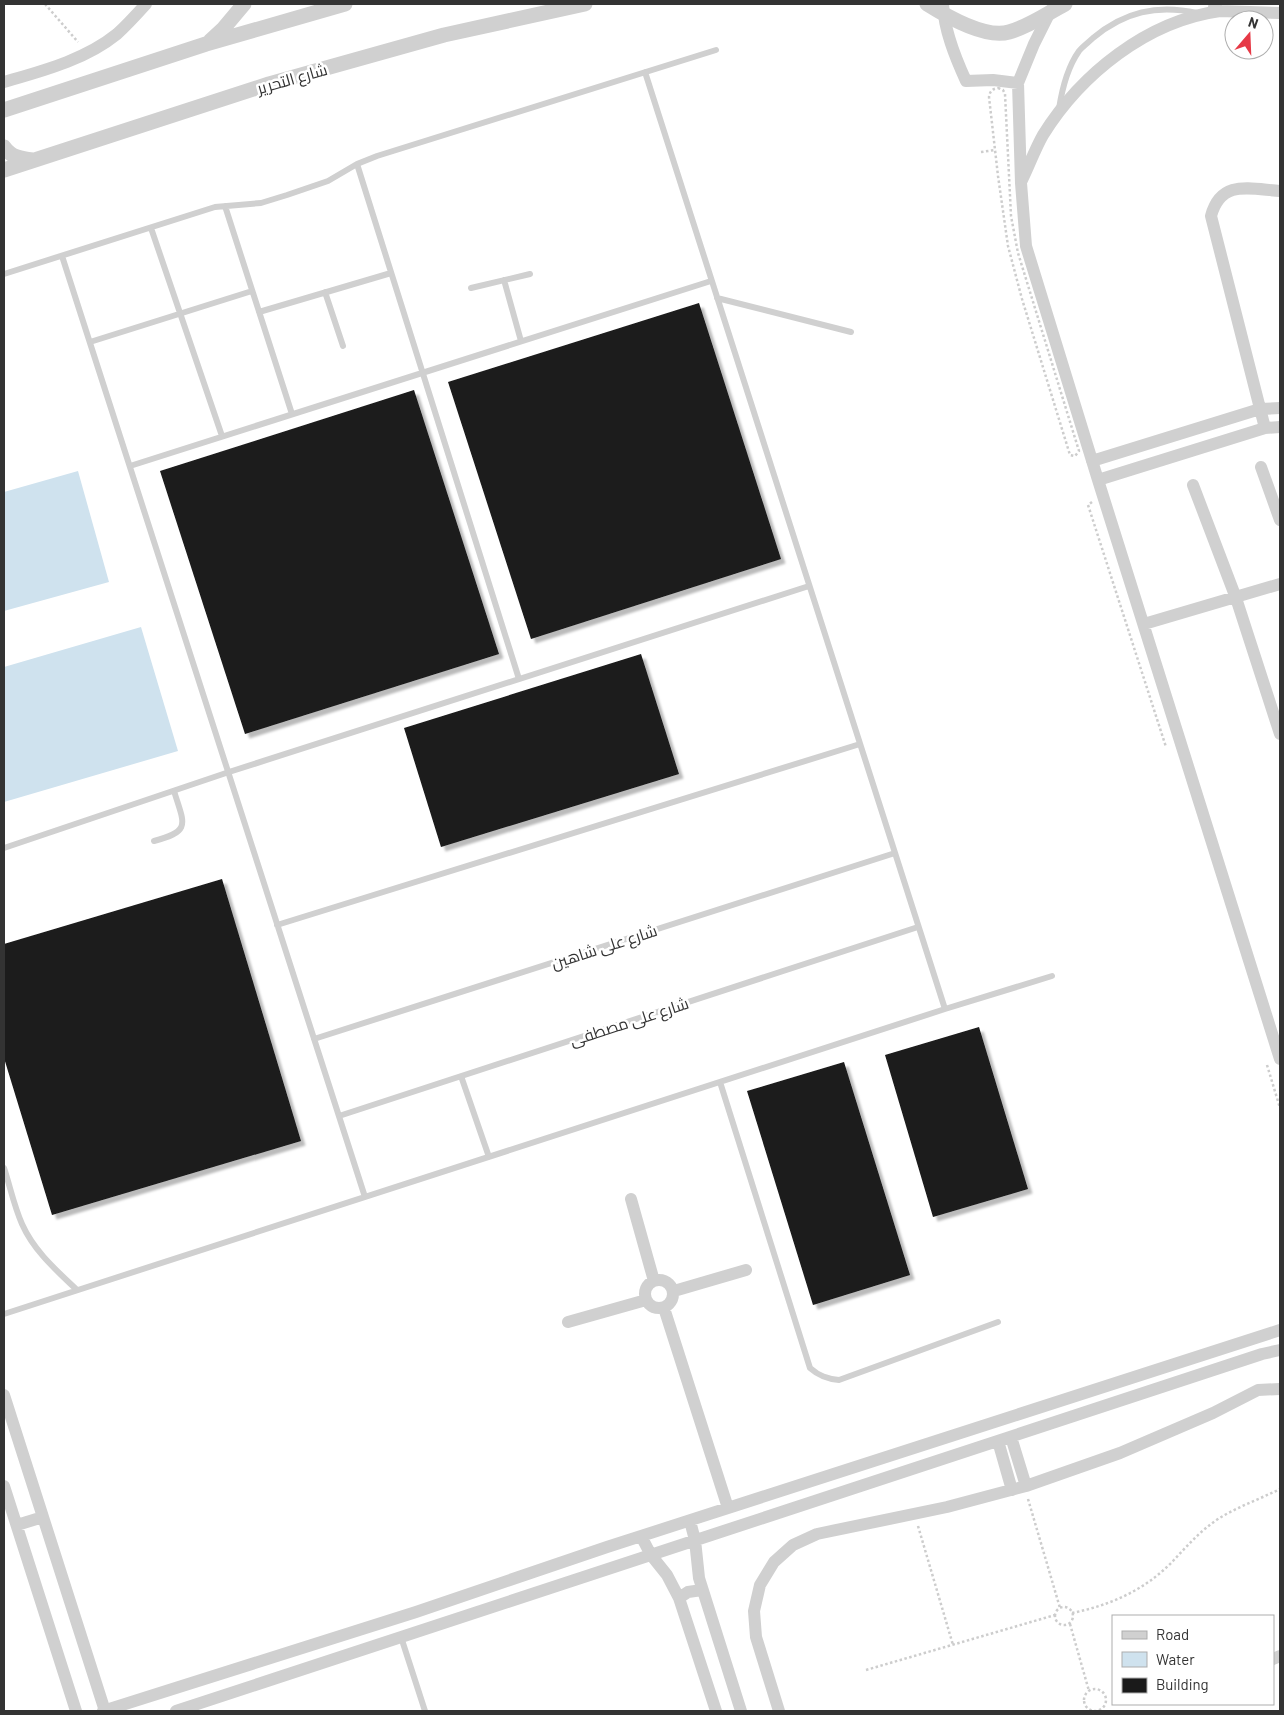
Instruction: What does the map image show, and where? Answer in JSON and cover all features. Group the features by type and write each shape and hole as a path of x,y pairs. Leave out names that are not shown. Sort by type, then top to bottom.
{"street":[{"path":"4,82 42,71 88,53 116,34 146,4"},
{"path":"206,44 223,29 244,4"},
{"path":"4,110 206,44 345,4"},
{"name":"شارع التحرير","path":"4,170 269,84 444,35 585,4"},
{"path":"926,4 943,9 981,30 994,33 1007,33 1039,20 1056,6"},
{"path":"1056,6 1034,44 1018,83 1021,183 1026,246 1280,1059"},
{"path":"943,9 955,57 966,81 993,80 1018,83"},
{"path":"1021,183 1043,136 1073,94 1110,59 1154,32 1204,9 1280,13"},
{"path":"4,147 7,152 20,159 34,160"},
{"path":"1265,428 1211,216 1214,204 1222,195 1232,189 1280,191"},
{"path":"1092,461 1260,409 1280,408"},
{"path":"1098,480 1265,428 1280,427"},
{"path":"1261,467 1280,520"},
{"path":"1193,485 1236,598 1280,734"},
{"path":"1144,624 1280,584"},
{"path":"631,1199 654,1281"},
{"path":"674,1291 746,1270"},
{"path":"659,1280 668,1283 674,1291 673,1300 664,1308 653,1307 646,1300 647,1286 654,1281 659,1280"},
{"path":"568,1322 646,1300"},
{"path":"664,1308 726,1509 730,1529"},
{"path":"4,1394 105,1711 416,1612 607,1547 1280,1330"},
{"path":"176,1711 1253,1357 1280,1350"},
{"path":"779,1711 756,1638 754,1611 760,1585 774,1562 793,1545 817,1534 914,1514 1021,1487 1072,1471 1213,1413 1258,1390 1280,1389"},
{"path":"1011,1437 1021,1487"},
{"path":"998,1441 1021,1487"},
{"path":"4,1486 76,1711"},
{"path":"17,1525 43,1518"},
{"path":"690,1521 695,1540 696,1565 702,1590 741,1711"},
{"path":"641,1536 651,1555 667,1575 679,1598 716,1711"},
{"path":"607,1547 614,1567"},
{"path":"679,1598 688,1592 702,1590"},
{"path":"416,1612 422,1630"}],"lane":[{"path":"1058,115 1062,88 1080,50 1107,26 1132,15 1154,9 1204,9"},
{"path":"4,274 224,206 261,203 287,196 328,181 357,164 377,156 716,50"},
{"path":"645,72 945,1009"},
{"path":"357,164 519,678"},
{"path":"224,206 292,414"},
{"path":"152,228 222,436"},
{"path":"62,256 365,1197"},
{"path":"259,312 391,273"},
{"path":"471,288 530,274"},
{"path":"504,280 521,341"},
{"path":"130,466 712,281"},
{"path":"90,342 252,291"},
{"path":"325,292 343,346"},
{"path":"717,298 851,332"},
{"path":"4,848 229,772 809,586"},
{"path":"277,926 860,744"},
{"path":"154,841 173,836 182,826 183,818 174,791"},
{"name":"شارع على شاهين","path":"314,1039 895,853"},
{"name":"شارع على مصطفى","path":"339,1116 918,927"},
{"path":"4,1314 1052,976"},
{"path":"461,1076 489,1157"},
{"path":"720,1082 810,1368 817,1374 831,1380 839,1380 998,1322"},
{"path":"4,1168 22,1224 34,1245 76,1290"},
{"path":"401,1637 425,1711"}],"path":[{"path":"45,4 88,53"},
{"path":"982,152 995,150"},
{"path":"1021,1487 1060,1608"},
{"path":"1072,1613 1110,1604 1135,1591 1159,1574 1201,1532 1218,1519 1280,1489"},
{"path":"914,1514 953,1645"},
{"path":"1060,1608 1067,1608 1072,1613 1070,1624 1089,1691"},
{"path":"866,1670 1055,1614 1060,1608"},
{"path":"1055,1614 1059,1624 1070,1624"},
{"path":"1097,1689 1104,1694 1106,1702 1101,1709 1093,1711 1089,1710 1084,1702 1084,1698 1089,1691 1097,1689"}],"water":[{"path":"78,471 109,582 4,611 4,492"},
{"path":"141,627 178,751 4,802 4,667"}],"building":[{"path":"699,303 781,559 531,639 448,382"},
{"path":"414,390 499,654 245,734 160,471"},
{"path":"641,654 679,774 441,847 404,728"},
{"path":"222,879 301,1141 52,1215 4,1058 4,944"},
{"path":"979,1027 1028,1189 933,1217 885,1055"},
{"path":"844,1062 910,1275 813,1305 747,1091"}]}
